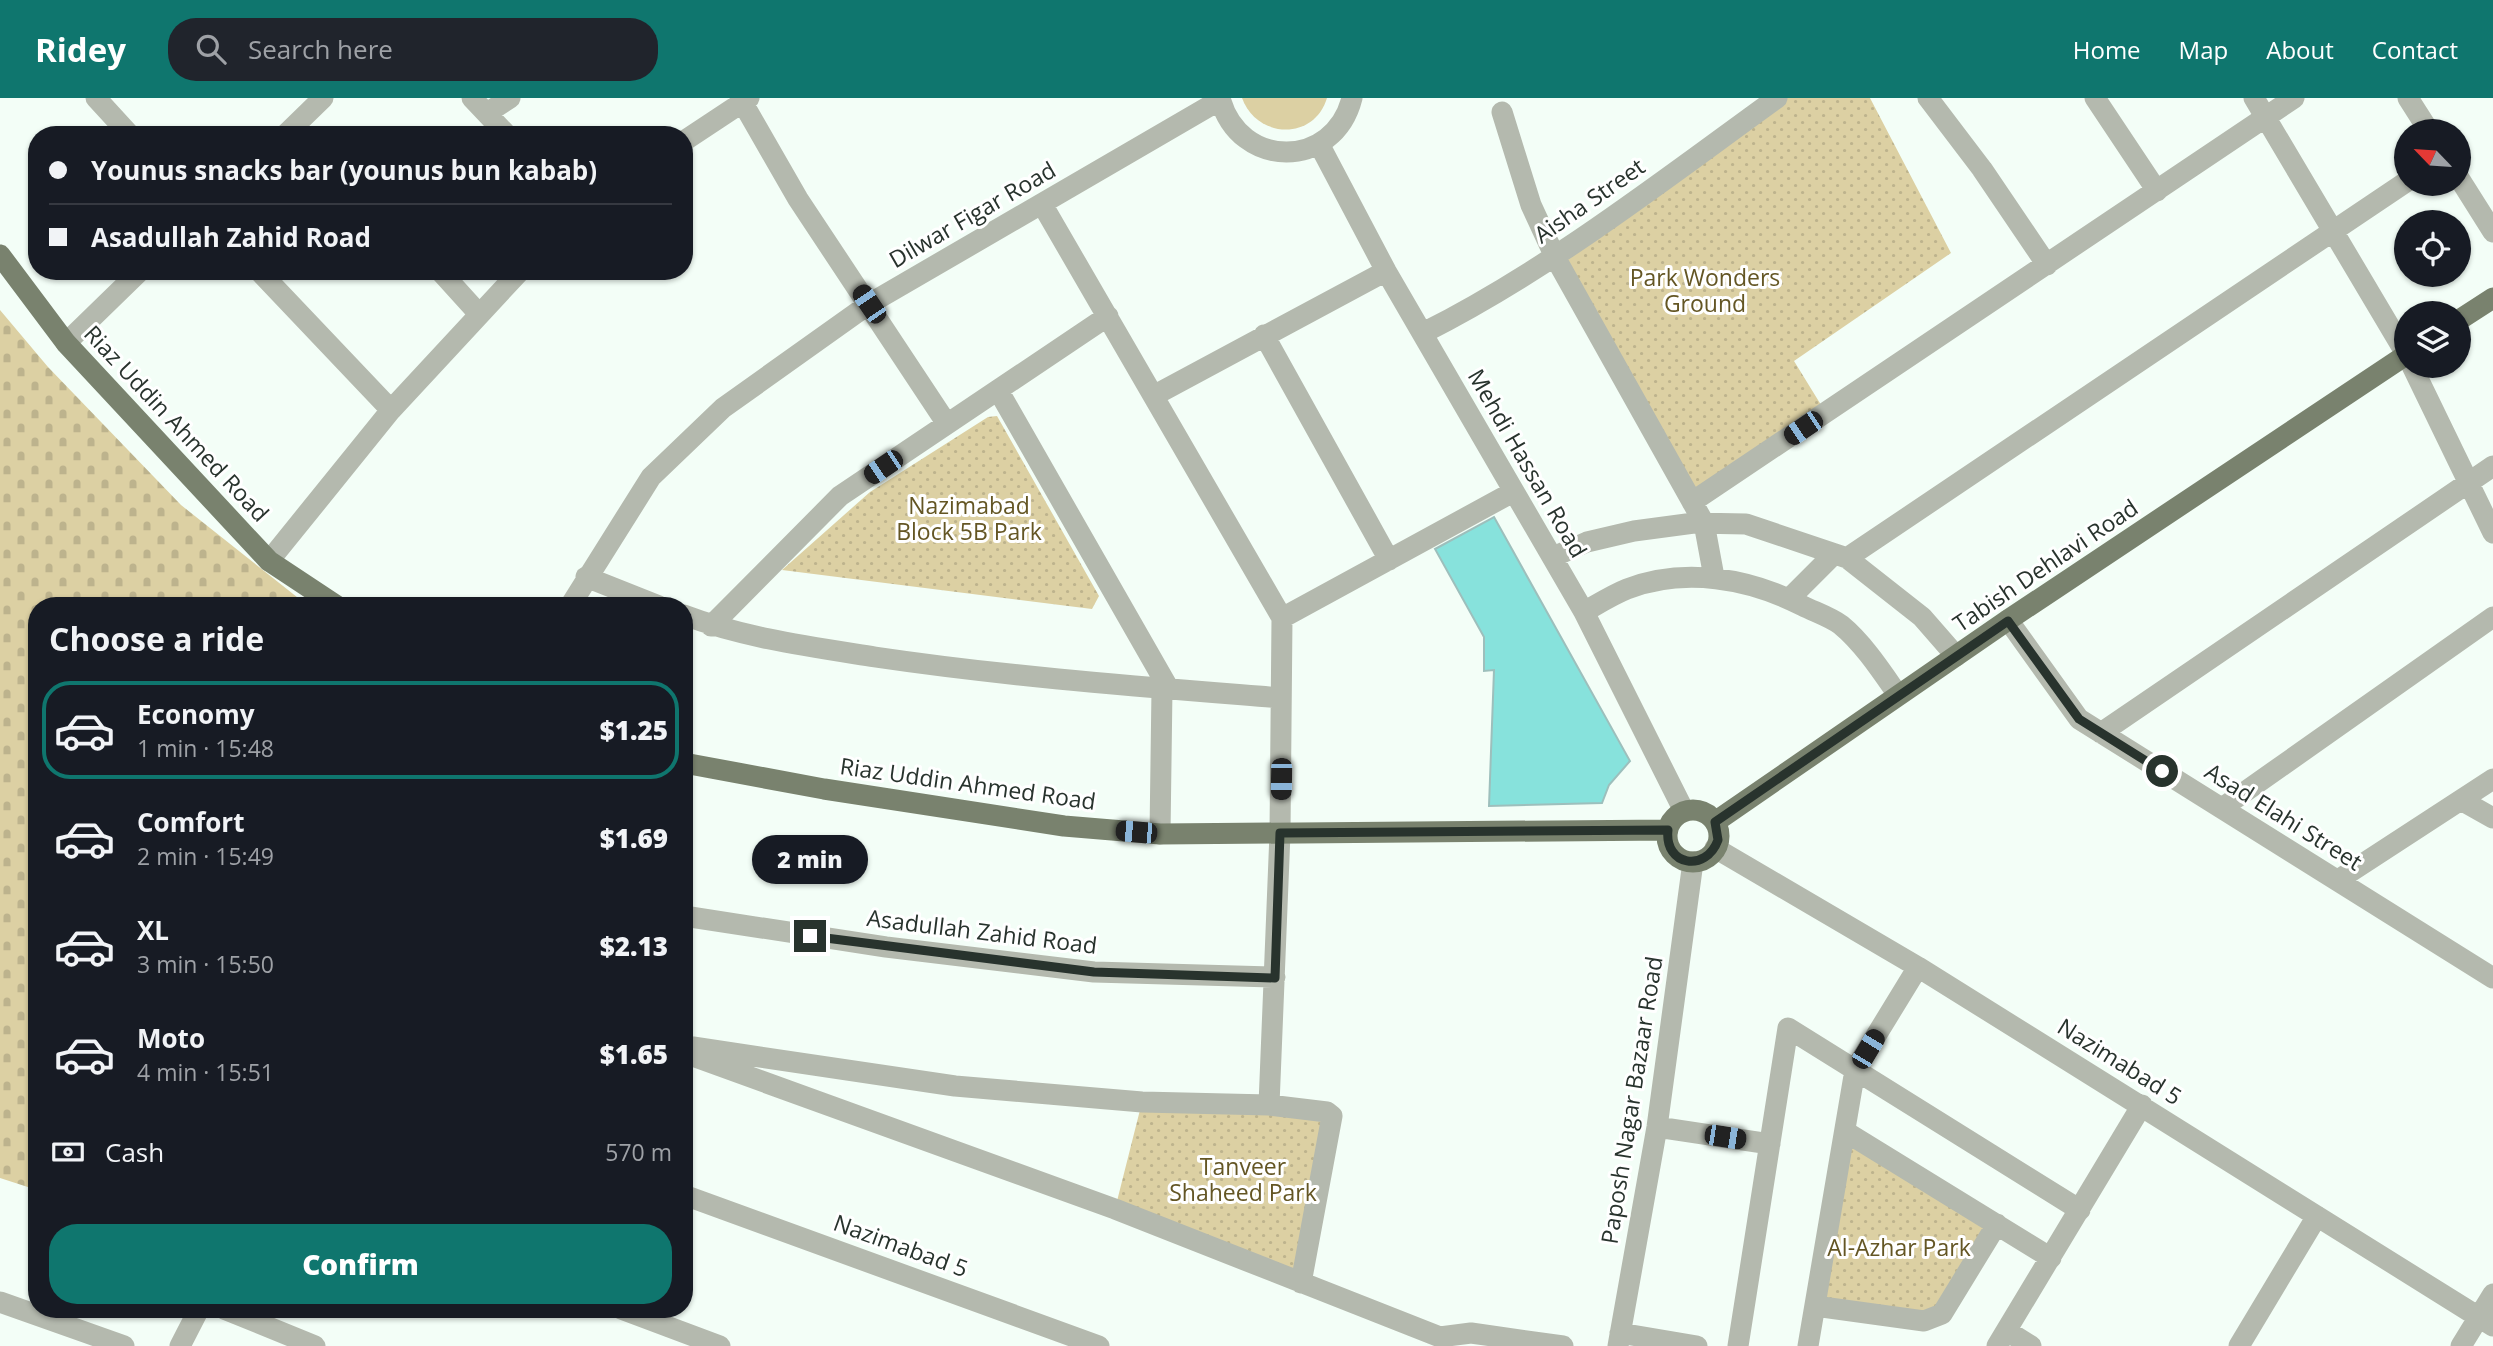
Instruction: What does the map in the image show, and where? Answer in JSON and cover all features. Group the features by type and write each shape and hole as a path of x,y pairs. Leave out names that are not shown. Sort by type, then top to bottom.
{"main road":[{"name":"Riaz Uddin Ahmed Road","path":"0,255 66,343 269,561 323,597"},
{"path":"2471,312 2493,298"},
{"name":"Tabish Dehlavi Road","path":"1715,822 1898,695 2394,363"},
{"name":"Riaz Uddin Ahmed Road","path":"693,764 824,789 1051,824 1160,834 1668,830"},
{"path":"1684,811 1702,811 1715,822 1718,831 1715,848 1710,855 1693,862 1673,852 1667,838 1668,830 1676,816 1684,811"}],"street":[{"path":"96,98 122,126"},
{"path":"309,126 323,98"},
{"path":"498,126 479,106 510,98"},
{"path":"1220,99 1226,115 1240,134 1260,147 1273,151 1297,152 1319,144 1335,132 1349,113 1352,98"},
{"name":"Aisha Street","path":"1423,333 1489,300 1555,257 1777,98"},
{"path":"1928,98 2048,265"},
{"path":"2095,98 2157,191"},
{"path":"2254,98 2394,334"},
{"path":"1692,502 2294,98"},
{"path":"2407,98 2421,119"},
{"path":"693,135 744,99 798,199 947,424"},
{"name":"Dilwar Figar Road","path":"575,597 651,477 723,408 869,304 1220,99"},
{"path":"1502,112 1531,205 1555,257 1704,523 1714,577"},
{"name":"Mehdi Hassan Road","path":"1319,144 1386,271 1584,611 1684,811"},
{"path":"1789,598 1841,556 2394,190"},
{"path":"2470,196 2493,232"},
{"path":"1042,204 1282,618 1280,833 1269,1105"},
{"path":"1155,395 1386,271"},
{"path":"66,343 131,280"},
{"path":"268,280 391,410"},
{"path":"448,280 479,314"},
{"path":"269,561 391,410 511,280"},
{"path":"711,626 840,496 1108,316"},
{"path":"1264,335 1389,560"},
{"path":"2418,378 2493,533"},
{"path":"998,390 1166,689 1160,834"},
{"path":"2101,733 2493,466"},
{"path":"1282,618 1513,492"},
{"path":"1553,557 1587,542 1634,531 1704,523 1746,524 1841,556 1922,617 1956,656"},
{"path":"586,577 636,597"},
{"path":"1584,611 1626,590 1657,581 1714,577 1789,598 1840,625 1879,667 1898,695"},
{"path":"2222,808 2493,617"},
{"path":"693,619 711,626 831,650 965,670 1281,698"},
{"name":"Asad Elahi Street","path":"2008,621 2079,719 2493,978"},
{"path":"2338,880 2493,779"},
{"path":"2461,800 2493,818"},
{"name":"Nazimabad 5","path":"1715,848 1918,967 2486,1322"},
{"name":"Paposh Nagar Bazaar Road","path":"1619,1340 1657,1127 1693,862"},
{"name":"Asadullah Zahid Road","path":"693,917 886,947 1094,972 1275,978"},
{"path":"1808,1346 1855,1070 1918,967"},
{"path":"1738,1346 1788,1028 2080,1210"},
{"path":"693,1047 956,1086 1142,1102 1269,1105 1327,1112 1332,1116 1301,1283"},
{"path":"693,1056 1115,1209 1440,1337 1563,1346"},
{"path":"2031,1346 2002,1339 2142,1105"},
{"path":"1657,1127 1770,1144"},
{"path":"1846,1132 2051,1258"},
{"name":"Nazimabad 5","path":"693,1198 1099,1346"},
{"path":"2239,1346 2317,1216"},
{"path":"1815,1306 1924,1321 1942,1314 1997,1224"},
{"path":"2461,1346 2486,1322 2493,1294"},
{"path":"0,1302 28,1312"},
{"path":"45,1318 124,1346"},
{"path":"180,1346 194,1318"},
{"path":"246,1318 315,1346"},
{"path":"645,1318 720,1346"},
{"path":"1619,1340 1697,1346"}],"green space":[{"path":"1242,98 1327,98 1320,112 1310,122 1285,130 1260,121 1249,112"},
{"name":"Park Wonders Ground","path":"1777,98 1870,98 1951,253 1794,361 1826,413 1692,502 1555,257"},
{"path":"0,310 48,367 181,505 297,597 28,597 28,1187 0,1178"},
{"name":"Nazimabad Block 5B Park","path":"997,416 1099,596 1092,609 782,570 870,492 988,417"},
{"name":"Tanveer Shaheed Park","path":"1142,1102 1332,1116 1301,1283 1115,1209"},
{"name":"Al-Azhar Park","path":"1846,1132 1997,1224 1942,1314 1815,1306"}],"building":[{"path":"1494,517 1630,761 1609,785 1602,803 1489,806 1494,670 1484,671 1484,637 1435,549"}],"route":[{"path":"810,936 1094,972 1275,978 1280,833 1668,830 1669,846 1678,857 1693,862 1702,860 1710,855 1718,840 1715,822 2008,621 2079,719 2162,771"}]}
